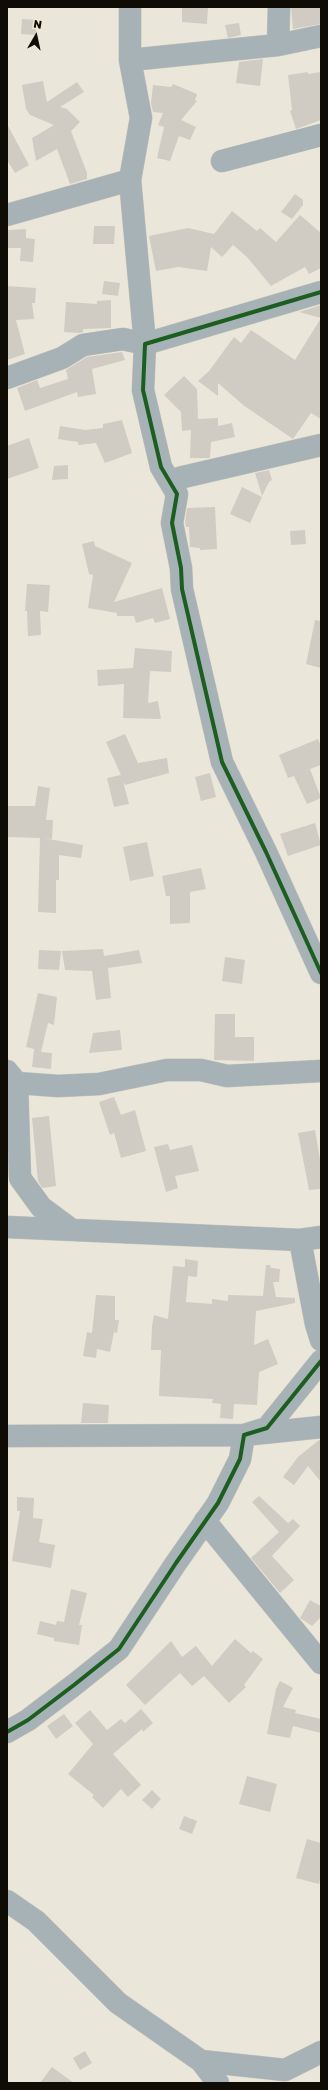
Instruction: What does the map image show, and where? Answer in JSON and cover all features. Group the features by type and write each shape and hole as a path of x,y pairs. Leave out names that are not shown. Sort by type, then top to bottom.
{"street":[{"path":"130,7 130,60 141,118 130,180 145,344 143,390 161,466 177,494 172,523 181,568 182,589 222,762 266,852 321,973"},
{"path":"278,45 279,7"},
{"path":"130,60 278,45 321,36"},
{"path":"222,161 321,135"},
{"path":"7,216 130,180"},
{"path":"7,378 62,358 83,345 123,339 145,344 321,292"},
{"path":"180,478 320,451"},
{"path":"72,1230 41,1207 20,1178 12,1077 58,1086 99,1084 167,1070 201,1070 227,1076 321,1071"},
{"path":"7,1227 311,1239 316,1324 321,1340"},
{"path":"244,1435 267,1428 321,1360"},
{"path":"7,1436 244,1435 321,1427"},
{"path":"7,1732 40,1711 119,1649 218,1503 240,1459 244,1435"},
{"path":"205,1521 321,1662"},
{"path":"7,1901 36,1921 118,2003 201,2061 218,2083"},
{"path":"201,2061 285,2070 321,2052"}],"building":[{"path":"182,7 208,7 207,24 182,22"},
{"path":"291,7 321,7 321,24 293,29"},
{"path":"22,19 37,20 36,35 21,34"},
{"path":"239,23 241,35 228,38 225,25"},
{"path":"263,59 260,86 236,83 239,62"},
{"path":"308,72 308,74 321,72 321,120 296,129 290,111 292,110 288,75"},
{"path":"43,81 47,102 77,82 84,92 60,107 67,109 80,122 71,131 87,173 87,179 70,184 57,149 36,161 32,138 54,125 30,115 26,109 22,85"},
{"path":"173,84 197,94 195,100 197,101 181,120 196,127 190,140 179,136 170,161 157,158 164,127 158,125 163,113 153,112 151,103 153,85 171,87"},
{"path":"7,124 29,165 15,173 7,160"},
{"path":"295,194 303,200 303,205 292,219 281,212"},
{"path":"232,211 257,231 260,228 276,242 300,215 321,233 321,268 309,274 305,267 271,286 247,257 233,245 222,257 211,247 207,271 178,267 156,271 149,236 188,228 214,234"},
{"path":"94,226 115,226 114,244 93,244"},
{"path":"26,229 26,238 35,239 33,262 20,261 21,248 8,248 7,230"},
{"path":"104,281 120,283 118,296 102,294"},
{"path":"7,286 36,288 35,303 32,303 34,319 16,320 25,354 7,360"},
{"path":"111,300 111,328 83,329 83,332 80,333 64,332 66,302 97,304 97,301"},
{"path":"321,305 321,318 299,312"},
{"path":"321,318 321,419 311,413 293,439 243,405 218,383 218,396 198,381 209,371 234,337 241,343 251,330 295,360"},
{"path":"122,352 125,360 92,369 96,394 78,397 77,392 25,411 17,388 37,380 40,388 68,379 66,370 87,357"},
{"path":"184,376 197,389 198,419 218,418 218,426 232,423 235,437 211,442 210,458 190,458 191,430 182,431 181,412 164,395"},
{"path":"122,420 132,453 105,463 96,443 78,445 78,442 58,439 60,426 85,430 103,428 103,424"},
{"path":"29,438 39,468 7,479 7,446"},
{"path":"68,465 68,479 52,480 54,466"},
{"path":"269,470 272,480 269,482 262,496 255,473"},
{"path":"242,487 262,497 250,523 230,514"},
{"path":"215,507 217,549 200,550 200,548 190,547 189,527 186,527 185,523 187,508"},
{"path":"305,530 306,544 291,545 290,531"},
{"path":"94,541 95,546 132,563 114,602 162,588 170,619 155,623 153,618 136,623 134,616 117,616 117,613 88,608 93,575 89,574 82,544"},
{"path":"27,584 50,585 48,612 40,611 41,635 28,636 27,611 25,611"},
{"path":"315,620 321,621 321,668 306,664"},
{"path":"135,648 172,651 171,672 150,671 148,703 158,701 161,719 123,718 124,684 98,686 97,670 133,668"},
{"path":"125,734 138,763 167,758 169,773 125,785 123,781 129,804 114,807 107,778 121,775 106,742"},
{"path":"318,739 321,746 321,765 310,769 321,798 307,804 294,776 288,778 279,755"},
{"path":"210,773 216,797 201,801 195,777"},
{"path":"38,786 50,788 46,820 53,820 52,839 43,838 83,845 81,858 59,855 59,880 56,880 56,913 38,912 40,838 8,837 7,806 35,806"},
{"path":"315,823 321,845 288,856 280,834"},
{"path":"147,842 154,876 130,881 123,847"},
{"path":"201,868 206,889 190,892 190,923 170,924 170,896 166,896 162,876"},
{"path":"103,949 104,956 139,950 142,963 108,968 111,998 96,1000 92,971 65,970 62,951"},
{"path":"39,950 61,951 59,970 38,969"},
{"path":"225,957 245,960 242,984 222,981"},
{"path":"38,993 57,997 54,1025 48,1023 41,1052 52,1053 51,1069 32,1067 34,1049 26,1047"},
{"path":"215,1014 235,1014 235,1037 254,1037 254,1061 214,1060"},
{"path":"120,1030 122,1050 89,1053 93,1033"},
{"path":"114,1097 121,1115 135,1110 146,1151 121,1158 114,1133 110,1135 99,1102"},
{"path":"49,1116 56,1186 42,1188 38,1181 32,1118"},
{"path":"315,1130 321,1165 321,1189 309,1190 298,1133"},
{"path":"168,1144 170,1150 192,1145 199,1171 175,1176 178,1188 166,1192 154,1147"},
{"path":"185,1259 198,1261 197,1277 188,1276 186,1302 212,1304 212,1299 228,1301 228,1295 263,1296 266,1265 270,1265 271,1268 280,1269 279,1282 273,1282 276,1297 295,1298 295,1303 256,1311 254,1345 268,1339 278,1364 259,1372 257,1405 234,1404 233,1419 220,1418 221,1404 212,1403 213,1399 159,1396 161,1350 151,1350 154,1315 168,1319 173,1266 185,1267"},
{"path":"96,1295 115,1296 115,1320 119,1320 117,1333 114,1332 110,1352 97,1349 96,1358 83,1356 87,1332 92,1333"},
{"path":"83,1403 109,1405 108,1423 81,1423"},
{"path":"321,1440 321,1482 308,1466 294,1485 283,1477 298,1457"},
{"path":"259,1496 288,1523 293,1519 300,1526 272,1556 294,1580 280,1593 251,1558 279,1532 252,1502"},
{"path":"17,1497 34,1498 33,1518 43,1519 39,1542 55,1545 51,1568 12,1561 20,1511 17,1511"},
{"path":"71,1589 87,1593 79,1625 82,1625 79,1645 54,1641 54,1638 37,1634 40,1621 56,1625 57,1621 64,1622"},
{"path":"310,1600 321,1606 321,1617 312,1626 300,1618"},
{"path":"235,1639 251,1653 253,1651 263,1659 244,1685 246,1687 229,1703 204,1676 192,1686 180,1673 145,1705 126,1685 171,1641 182,1657 196,1646 212,1666"},
{"path":"280,1681 293,1688 283,1707 296,1710 295,1713 321,1719 321,1733 293,1726 290,1738 267,1734 276,1689"},
{"path":"141,1709 153,1723 143,1732 142,1729 113,1754 141,1785 128,1797 121,1789 103,1808 92,1797 94,1795 68,1774 93,1744 75,1723 90,1710 107,1730 121,1719 125,1723"},
{"path":"64,1714 73,1726 56,1739 47,1726"},
{"path":"247,1776 277,1784 270,1812 239,1804"},
{"path":"152,1790 161,1799 152,1809 142,1800"},
{"path":"184,1816 197,1821 192,1834 179,1829"},
{"path":"307,1839 321,1843 321,1876 319,1884 296,1878"},
{"path":"85,2051 92,2063 80,2070 73,2058"},
{"path":"52,2067 74,2083 40,2083"}],"cycle path":[{"path":"321,292 145,344 143,390 161,467 177,494 172,523 181,568 182,589 222,762 266,852 321,973"},
{"path":"7,1732 28,1720 119,1649 218,1503 240,1459 244,1435 267,1428 321,1361"}]}
